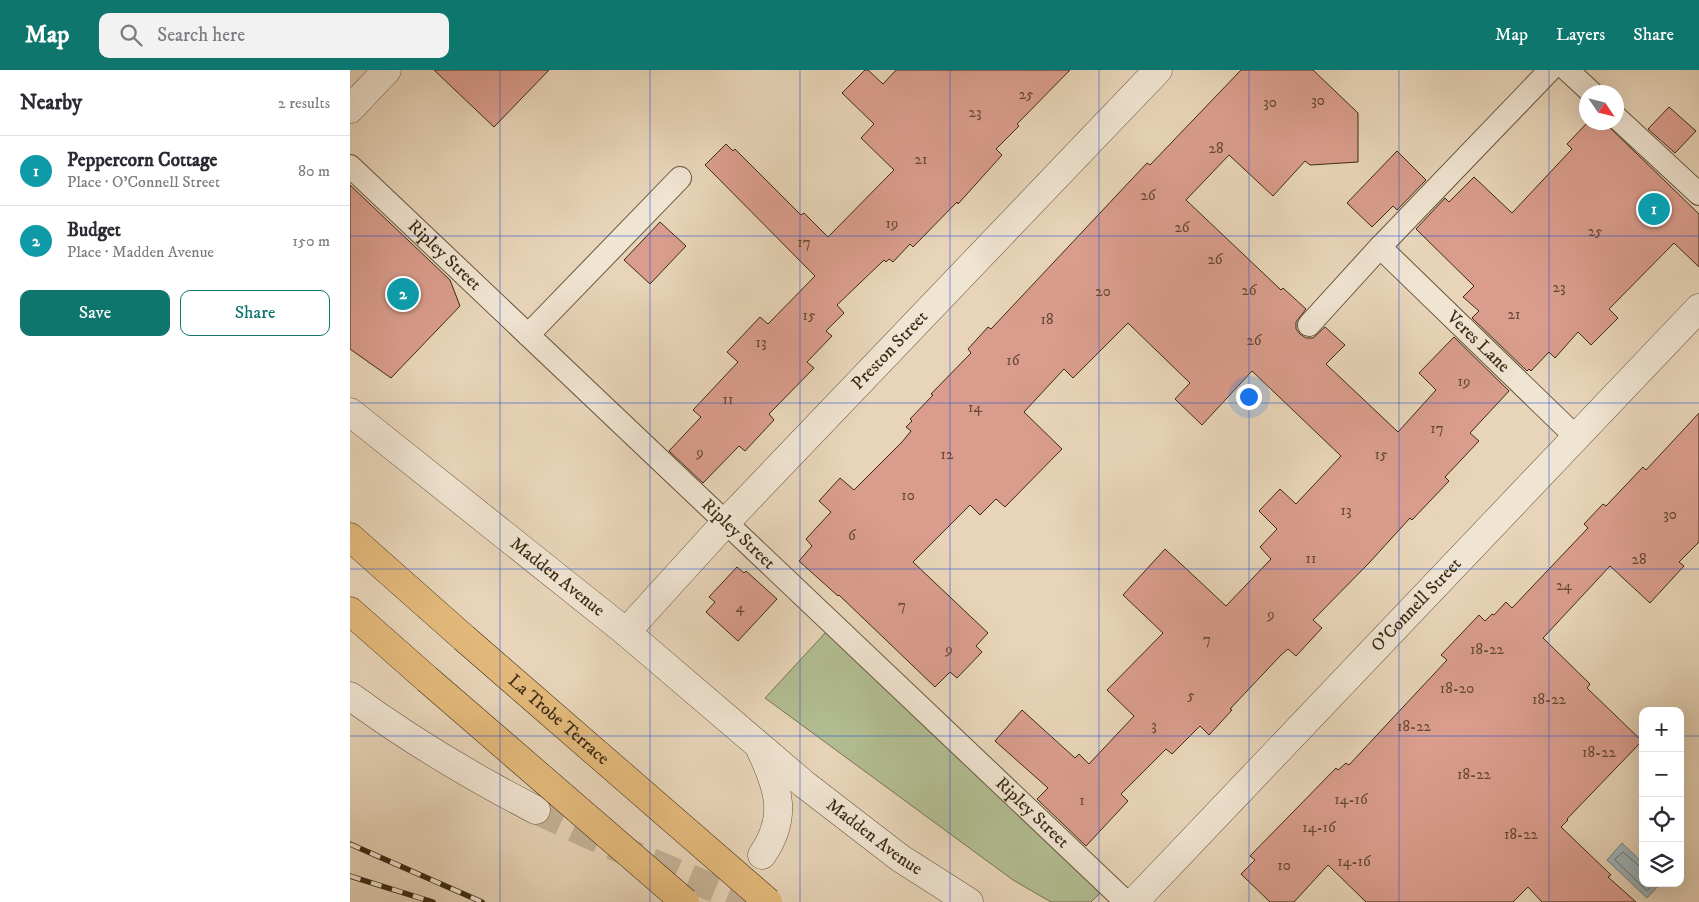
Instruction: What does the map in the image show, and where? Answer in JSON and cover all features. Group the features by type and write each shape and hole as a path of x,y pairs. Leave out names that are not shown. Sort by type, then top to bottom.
{"highway":[{"name":"La Trobe Terrace","path":"350,537 768,902"},
{"path":"350,611 685,902"}],"street":[{"path":"350,109 387,70"},
{"name":"Preston Street","path":"626,632 726,522 1158,70"},
{"name":"O'Connell Street","path":"1134,902 1699,308"},
{"name":"Madden Avenue","path":"350,412 626,632 804,784 900,858 969,902"},
{"path":"350,696 388,724 441,758 536,810"},
{"name":"Madden Avenue","path":"759,747 773,777 779,804 776,829 762,855"}],"lane":[{"path":"1309,325 1380,247 1550,70"},
{"path":"1566,70 1583,85"},
{"path":"1624,124 1699,194"},
{"name":"Ripley Street","path":"350,166 1126,902"},
{"path":"528,335 680,178"},
{"name":"Veres Lane","path":"1380,247 1576,437"}],"green space":[{"path":"827,631 1102,891 1091,902 1051,902 1013,880 765,698"}],"water":[{"path":"1622,843 1639,859 1639,887 1657,887 1647,898 1607,860"}],"building":[{"path":"434,70 549,70 494,127"},
{"path":"865,70 868,70 883,84 896,70 1070,70 1017,124 1019,126 996,149 1002,155 958,204 957,202 913,247 910,244 893,262 889,259 886,262 884,260 837,305 844,313 826,331 832,336 807,362 814,368 769,414 774,420 745,451 739,446 703,483 669,451 701,417 693,410 738,362 727,352 760,317 768,324 815,276 705,165 726,144 733,151 735,149 801,215 804,213 828,237 894,170 861,138 874,124 842,93"},
{"path":"1241,70 1313,70 1358,113 1358,162 1310,165 1305,161 1273,196 1229,155 1186,200 1281,290 1283,288 1306,309 1296,322 1296,329 1300,334 1306,338 1313,338 1325,327 1345,345 1326,364 1398,432 1436,390 1419,373 1454,337 1509,391 1470,433 1479,441 1445,477 1449,481 1412,520 1410,518 1313,620 1322,628 1296,656 1288,649 1281,655 1230,709 1232,710 1209,735 1200,726 1172,754 1166,749 1121,794 1128,801 1086,846 1037,799 1048,788 995,741 1022,710 1075,758 1079,754 1089,764 1134,716 1107,690 1163,633 1123,595 1165,549 1226,606 1271,559 1260,547 1277,529 1259,511 1280,489 1296,504 1341,456 1252,371 1202,425 1175,399 1190,383 1128,323 1073,378 1064,369 1024,412 1062,449 1005,507 996,499 980,515 970,505 913,562 988,633 976,646 982,652 957,678 950,672 935,687 839,595 799,561 812,546 806,539 831,512 819,501 840,478 854,490 902,442 911,431 906,427 912,421 910,419 933,395 931,394 971,353 968,349 988,327 991,329 1147,163 1150,165"},
{"path":"1669,107 1696,131 1675,153 1648,129"},
{"path":"1580,130 1612,130 1699,214 1699,267 1674,243 1609,309 1618,318 1591,345 1578,332 1555,358 1549,352 1531,371 1529,369 1527,371 1472,318 1479,311 1463,297 1474,286 1416,229 1445,198 1449,202 1474,177 1512,213 1572,149 1567,144"},
{"path":"1397,151 1426,180 1397,210 1393,206 1372,227 1347,203"},
{"path":"350,185 450,280 460,306 391,378 350,349"},
{"path":"660,222 686,246 650,284 624,260"},
{"path":"1699,413 1699,542 1679,562 1684,566 1650,603 1610,566 1543,638 1590,684 1587,688 1639,738 1639,744 1561,827 1611,875 1608,877 1636,902 1542,902 1528,887 1513,902 1366,902 1328,865 1294,902 1270,902 1241,874 1255,860 1250,856 1336,768 1338,770 1346,763 1349,765 1447,660 1441,655 1479,615 1485,621 1492,614 1494,615 1506,602 1512,608 1588,528 1584,524 1603,504 1606,506 1643,467 1646,470"},
{"path":"737,567 744,573 746,571 777,599 738,641 706,612 715,602 709,597"}],"tunnel":[{"path":"536,810 613,846 747,902"}],"railway":[{"path":"350,844 482,902"},
{"path":"350,876 433,902"}],"place":[{"name":"Peppercorn Cottage","path":"1654,209"},
{"name":"Budget","path":"403,294"}]}
